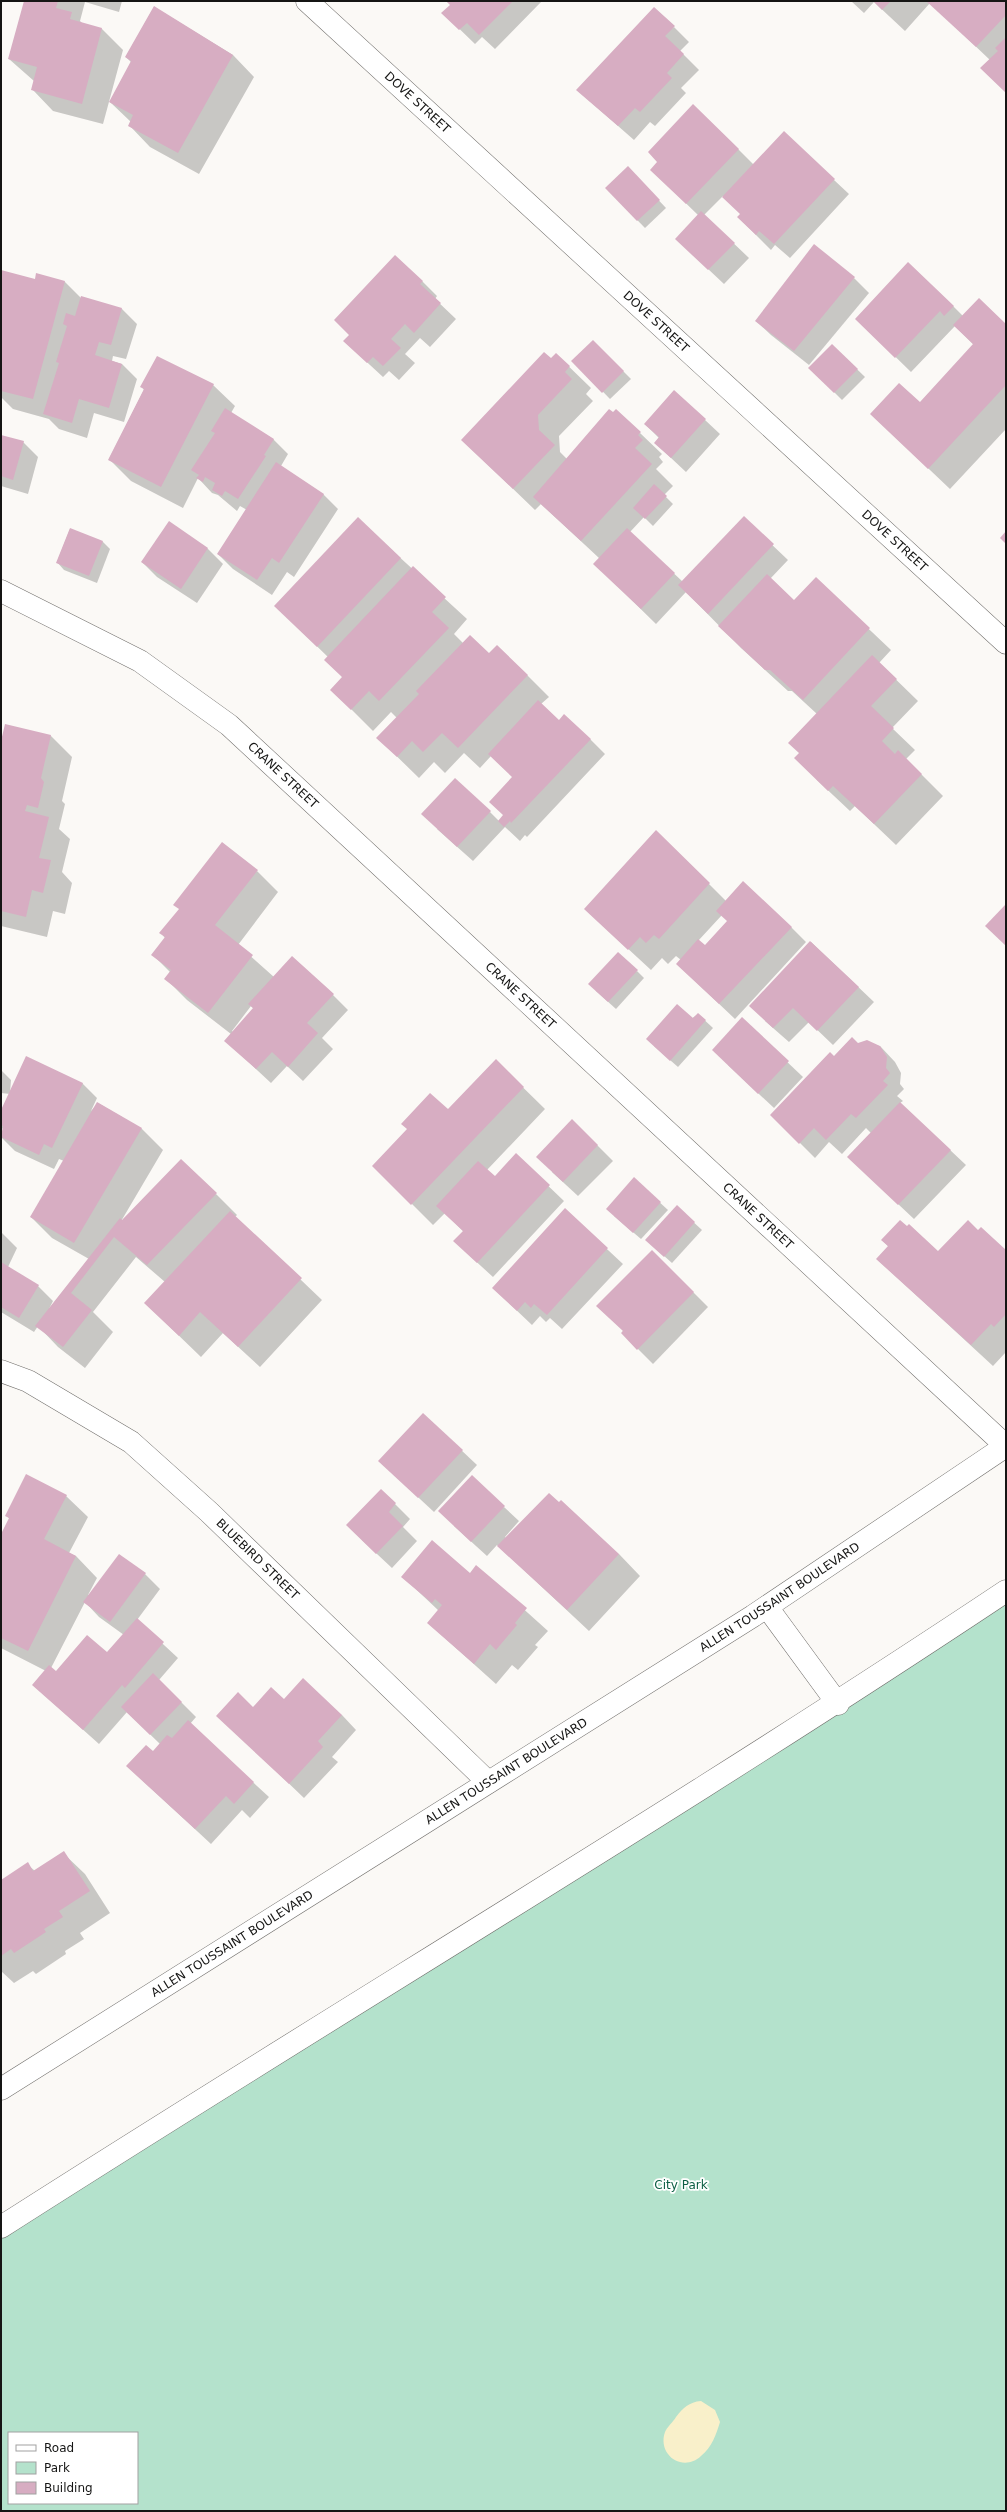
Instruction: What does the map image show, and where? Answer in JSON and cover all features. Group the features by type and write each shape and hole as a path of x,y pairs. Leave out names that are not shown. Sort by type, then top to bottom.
{"street":[{"name":"DOVE STREET","path":"307,1 1006,643"},
{"name":"CRANE STREET","path":"1,591 140,661 229,725 1006,1446"},
{"name":"BLUEBIRD STREET","path":"1,1371 28,1381 131,1442 209,1512 488,1782"},
{"name":"ALLEN TOUSSAINT BOULEVARD","path":"1,2089 767,1607 1006,1446"},
{"path":"1,2227 156,2128 838,1704 1006,1591"},
{"path":"767,1607 838,1704"}],"green space":[{"name":"City Park","path":"1006,1591 1006,2511 1,2511 1,2227"}],"sand":[{"path":"701,2401 715,2410 720,2422 717,2432 711,2445 701,2456 694,2461 687,2463 680,2462 673,2459 665,2448 665,2432 684,2408 690,2404"}],"building":[{"path":"24,1 58,1 56,8 72,12 70,19 102,28 82,104 31,90 37,67 8,59"},
{"path":"446,1 513,1 479,35 467,23 459,30 441,13 450,5"},
{"path":"873,1 891,1 882,10"},
{"path":"926,1 1006,1 1006,15 976,47"},
{"path":"154,6 233,55 178,153 128,126 133,115 109,102 131,61 125,57"},
{"path":"654,7 675,26 665,36 684,54 667,73 672,78 640,112 635,108 618,126 576,90"},
{"path":"1006,37 1006,93 980,68 998,51 995,48"},
{"path":"693,104 739,149 686,204 650,170 657,162 648,152"},
{"path":"784,131 835,179 774,244 759,231 756,235 737,217 740,214 722,197"},
{"path":"628,166 660,200 637,221 605,188"},
{"path":"701,211 735,243 708,270 675,239"},
{"path":"814,244 855,277 794,351 755,321"},
{"path":"395,255 423,281 420,284 441,303 414,333 405,324 391,339 401,348 383,366 373,357 367,363 343,341 349,335 334,320"},
{"path":"908,262 954,306 944,316 940,311 895,358 855,319"},
{"path":"1,270 35,279 36,273 65,281 33,399 1,391"},
{"path":"81,296 122,308 111,345 99,342 95,355 122,364 109,408 79,399 72,423 43,414 59,363 56,362 67,326 63,324 66,313 75,316"},
{"path":"979,298 1006,324 1006,385 928,469 870,414 899,383 920,402 973,344 953,325"},
{"path":"593,340 624,371 602,393 571,361"},
{"path":"832,344 858,369 834,393 808,368"},
{"path":"544,352 551,358 556,353 570,366 565,372 572,379 538,415 539,430 555,445 513,489 461,440"},
{"path":"157,356 214,384 161,487 108,460 144,389 140,387"},
{"path":"674,390 706,419 671,458 654,443 659,437 644,424"},
{"path":"225,408 274,439 264,455 266,456 238,499 225,491 222,496 212,490 215,483 205,477 203,482 196,478 199,475 191,470 215,433 211,431"},
{"path":"609,409 613,412 616,409 641,432 638,435 643,440 635,448 652,464 581,541 533,497"},
{"path":"1,435 24,441 13,480 1,476"},
{"path":"276,462 324,494 279,563 272,558 257,580 217,554"},
{"path":"654,484 667,496 645,519 633,508"},
{"path":"744,516 774,544 708,614 678,585"},
{"path":"358,517 401,558 317,647 274,606"},
{"path":"169,521 208,548 181,589 141,562"},
{"path":"70,528 103,541 89,576 56,563"},
{"path":"627,528 675,573 641,609 593,564"},
{"path":"1006,531 1006,544 1000,538"},
{"path":"413,566 446,597 432,612 449,628 379,701 369,691 351,710 330,690 342,677 324,660"},
{"path":"767,574 794,600 816,577 870,628 803,700 770,670 765,670 718,626"},
{"path":"470,635 489,653 497,645 528,675 458,748 442,733 423,752 412,741 397,757 376,738 419,694 416,691"},
{"path":"872,655 897,679 871,706 894,728 882,741 895,754 898,750 922,774 874,824 833,786 828,791 794,758 799,753 788,743"},
{"path":"538,700 559,720 564,714 591,739 511,823 510,821 504,827 498,821 503,815 489,802 512,777 488,754"},
{"path":"5,724 51,735 41,778 44,782 38,808 27,805 25,811 49,817 39,858 51,860 43,893 32,890 26,917 1,911 1,741"},
{"path":"455,778 491,811 457,847 421,814"},
{"path":"656,830 710,883 659,939 654,935 646,943 640,937 628,950 584,909"},
{"path":"222,842 258,870 215,925 253,955 208,1013 164,979 171,970 151,955 165,937 159,933 179,909 173,905"},
{"path":"743,881 792,927 719,1004 676,964 698,939 705,945 727,921 716,911"},
{"path":"1006,904 1006,946 985,926"},
{"path":"810,941 859,987 817,1031 793,1008 773,1028 749,1006"},
{"path":"618,952 638,970 608,1002 588,984"},
{"path":"292,956 334,994 307,1023 318,1033 288,1067 272,1052 256,1069 224,1041 253,1008 248,1004"},
{"path":"677,1004 693,1018 698,1013 706,1020 670,1061 646,1039"},
{"path":"742,1017 789,1061 758,1094 712,1050"},
{"path":"852,1037 858,1043 867,1040 880,1046 887,1057 886,1068 890,1073 883,1081 888,1085 856,1118 851,1114 826,1140 814,1128 799,1144 770,1115 830,1052 834,1056"},
{"path":"26,1056 83,1083 52,1148 44,1144 39,1155 1,1137 3,1126 1,1125 1,1110"},
{"path":"496,1059 524,1087 411,1205 372,1166 407,1129 401,1124 430,1093 448,1109"},
{"path":"97,1102 142,1128 74,1243 30,1217"},
{"path":"900,1102 951,1150 898,1205 847,1157"},
{"path":"572,1119 598,1145 563,1182 536,1157"},
{"path":"516,1153 550,1185 477,1263 453,1241 463,1231 436,1206 478,1161 495,1176"},
{"path":"181,1159 217,1193 147,1265 114,1237 71,1293 92,1310 63,1347 35,1326 120,1218 122,1220"},
{"path":"634,1177 661,1202 633,1233 606,1209"},
{"path":"677,1205 695,1222 664,1257 645,1240"},
{"path":"565,1208 608,1248 547,1315 534,1304 531,1308 525,1302 517,1311 492,1288"},
{"path":"230,1211 302,1278 238,1347 200,1312 179,1336 144,1303"},
{"path":"900,1220 907,1226 909,1224 938,1251 968,1220 978,1230 981,1227 1006,1250 1006,1314 994,1327 991,1324 971,1345 876,1259 888,1246 881,1240"},
{"path":"652,1250 694,1292 637,1350 621,1333 623,1331 596,1306"},
{"path":"1,1262 39,1285 19,1318 1,1307"},
{"path":"423,1413 463,1450 418,1498 378,1461"},
{"path":"26,1474 67,1495 44,1539 76,1556 28,1651 1,1638 1,1534 9,1518 5,1516"},
{"path":"472,1475 505,1506 471,1542 438,1511"},
{"path":"381,1489 396,1503 389,1512 403,1526 376,1554 346,1525"},
{"path":"549,1493 559,1502 561,1500 619,1554 567,1610 497,1546"},
{"path":"432,1540 470,1573 476,1565 527,1608 515,1623 517,1625 496,1650 490,1644 474,1664 427,1623 442,1605 435,1599 432,1603 401,1577"},
{"path":"119,1554 146,1573 110,1622 83,1602"},
{"path":"137,1618 164,1642 125,1688 122,1685 83,1730 32,1685 49,1665 56,1671 87,1635 107,1652"},
{"path":"153,1673 182,1702 150,1735 121,1707"},
{"path":"303,1678 342,1715 318,1741 323,1747 289,1784 216,1716 238,1692 253,1707 271,1687 284,1699"},
{"path":"188,1720 254,1782 234,1804 226,1796 195,1829 126,1766 146,1745 153,1751 167,1735 172,1738"},
{"path":"64,1851 90,1891 59,1911 63,1917 44,1929 46,1932 14,1953 11,1949 1,1956 1,1880 28,1862 33,1871"}]}
